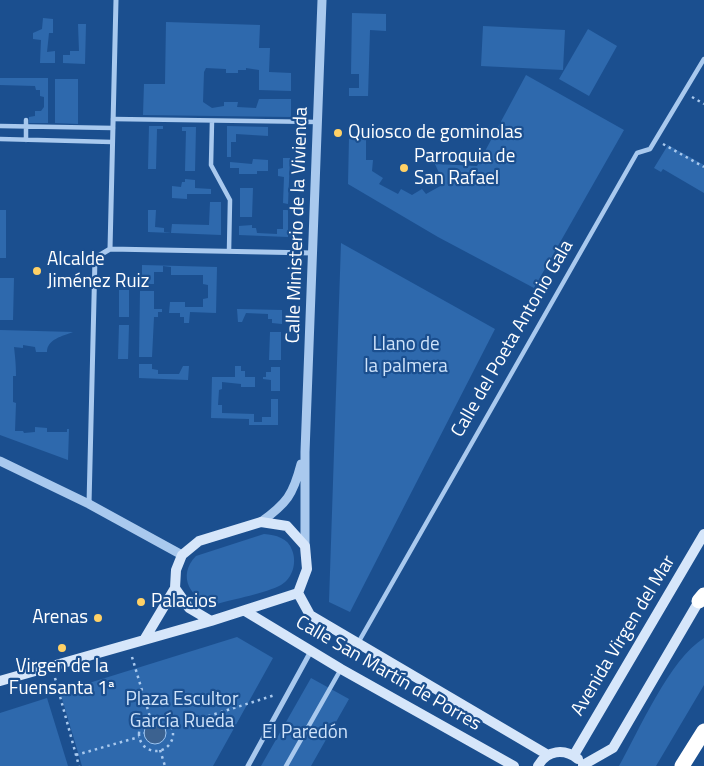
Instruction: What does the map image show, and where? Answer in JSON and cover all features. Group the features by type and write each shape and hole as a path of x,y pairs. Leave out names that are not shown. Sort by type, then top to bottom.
{"highway":[{"path":"682,766 704,731"}],"main road":[{"path":"0,681 246,611 298,594 307,569 305,546 287,526 261,522 199,541 182,555 176,570 175,588 144,640"},
{"name":"Avenida Virgen del Mar","path":"574,756 704,534"},
{"path":"175,588 189,608 210,621"},
{"name":"Calle San Martín de Porres","path":"298,594 310,615 548,755"},
{"path":"538,766 548,755 561,752 574,756 583,765 613,748 702,600"},
{"name":"Calle San Martín de Porres","path":"246,611 341,669 514,766"}],"street":[{"path":"110,249 116,0"},
{"name":"Calle Ministerio de la Vivienda","path":"305,546 305,452 322,0"},
{"name":"Calle del Poeta Antonio Gala","path":"357,644 637,153 650,149 704,59"},
{"path":"113,118 318,122"},
{"path":"26,120 26,140"},
{"path":"212,121 211,165 230,200 229,251"},
{"path":"0,126 113,128"},
{"path":"61,127 61,140"},
{"path":"0,139 112,142"},
{"path":"89,504 95,258 110,249 313,253"},
{"name":"Calle Ministerio de la Vivienda","path":"261,522 284,506 294,492 305,452"},
{"path":"0,461 89,504 182,555"},
{"path":"248,766 311,651"},
{"path":"286,766 341,669"}],"path":[{"path":"684,92 704,104"},
{"path":"656,140 704,167"},
{"path":"128,644 150,717"},
{"path":"52,666 79,766"},
{"path":"171,728 248,705 290,690"},
{"path":"157,715 170,722 174,735 168,747 154,752 142,745 137,731 143,720 150,717 157,715"},
{"path":"76,755 139,737"},
{"path":"160,750 165,766"}],"green space":[{"path":"352,13 386,14 386,31 370,30 368,96 349,96 349,88 359,88 359,74 351,74"},
{"path":"43,18 53,19 53,33 49,33 47,52 55,51 55,63 40,63 41,40 33,39 33,33 42,29"},
{"path":"166,22 260,25 259,48 270,48 269,72 291,73 291,91 259,90 259,70 246,68 246,70 238,70 238,73 226,73 226,69 206,68 204,72 203,102 212,108 224,106 224,102 238,102 237,107 256,108 259,99 291,99 291,117 143,115 144,84 165,84"},
{"path":"78,24 86,24 85,64 63,63 63,55 70,55 70,51 79,51"},
{"path":"483,26 565,30 563,70 481,66"},
{"path":"588,29 617,46 589,96 559,79"},
{"path":"526,75 624,130 534,288 438,237 348,184 349,138 366,139 366,160 373,160 372,171 383,178 379,184 398,194 401,189 412,195 422,189 426,194 444,184 435,164 477,166"},
{"path":"0,78 48,78 48,123 29,123 29,117 35,116 35,111 41,111 44,107 44,97 40,96 40,90 36,90 35,86 0,85"},
{"path":"55,79 78,79 78,124 55,123"},
{"path":"149,126 163,126 163,129 157,129 156,169 148,169"},
{"path":"227,126 268,127 268,136 236,134 236,142 231,142 231,157 227,157"},
{"path":"182,127 196,127 195,171 185,171 186,131 182,131"},
{"path":"668,145 704,165 704,193 663,169 661,172 654,168"},
{"path":"283,158 290,158 288,204 283,203 284,177 278,176 278,169 283,168"},
{"path":"253,159 268,160 268,171 257,171 257,174 239,174 239,168 230,168 230,162 252,164"},
{"path":"185,179 195,180 195,188 211,189 211,194 187,194 187,199 172,198 172,186 181,187"},
{"path":"240,188 253,188 252,217 240,217"},
{"path":"210,202 221,202 221,235 171,233 172,224 209,225"},
{"path":"0,210 6,210 6,258 0,258"},
{"path":"148,210 156,210 155,227 164,228 164,232 170,233 148,232"},
{"path":"283,210 288,210 288,237 239,235 239,226 252,225 252,228 256,228 257,233 277,234 277,229 283,229"},
{"name":"Llano de la palmera","path":"341,243 495,329 350,612 329,602"},
{"path":"142,265 217,267 216,313 190,312 189,323 184,323 184,317 180,317 180,313 169,313 170,302 185,302 185,307 203,307 203,299 208,298 208,285 203,284 203,275 171,275 171,267 163,266 163,272 154,272 154,284 142,284"},
{"path":"0,278 14,278 13,320 0,320"},
{"path":"119,290 129,290 129,317 119,317"},
{"path":"140,291 154,291 154,309 162,309 162,312 158,312 158,317 154,317 152,357 139,357"},
{"path":"237,309 282,310 282,324 272,323 272,319 268,319 268,314 246,313 242,322 238,322"},
{"path":"119,325 129,325 128,359 118,359"},
{"path":"0,330 73,332 53,341 47,352 36,352 35,347 23,345 23,348 14,347 16,372 16,376 13,376 13,402 16,403 15,431 23,431 24,433 35,432 35,427 47,428 47,432 67,432 67,429 69,429 68,460 0,435"},
{"path":"270,332 281,332 281,360 269,360"},
{"path":"139,364 152,364 152,369 158,370 158,374 179,374 183,366 189,366 188,380 139,378"},
{"path":"235,366 241,366 241,371 245,371 245,377 255,377 255,387 241,387 241,384 222,382 222,389 219,390 218,405 222,405 222,413 254,414 254,422 262,422 262,417 271,417 271,399 278,399 278,425 249,425 249,419 211,418 212,377 235,377"},
{"path":"271,367 280,367 280,391 271,391 271,380 263,379 263,377 266,377 266,372 271,372"},
{"path":"264,534 273,535 285,540 292,550 293,569 281,585 267,591 217,604 200,598 189,587 187,572 196,556"},
{"name":"Plaza Escultor García Rueda","path":"237,637 273,658 213,766 82,766 60,692"},
{"path":"704,638 704,685 656,766 619,766 667,678 691,648"},
{"name":"El Paredón","path":"311,678 349,699 311,766 261,766"},
{"path":"47,698 68,766 0,766 0,713"}],"shaded area":[{"path":"155,722 163,725 166,733 163,741 155,744 147,741 144,733 147,725"}],"place":[{"name":"Quiosco de gominolas","path":"338,133"},
{"name":"Parroquia de San Rafael","path":"404,168"},
{"name":"Alcalde Jiménez Ruiz","path":"37,271"},
{"name":"Palacios","path":"141,602"},
{"name":"Arenas","path":"98,618"},
{"name":"Virgen de la Fuensanta 1ª","path":"62,648"}]}
